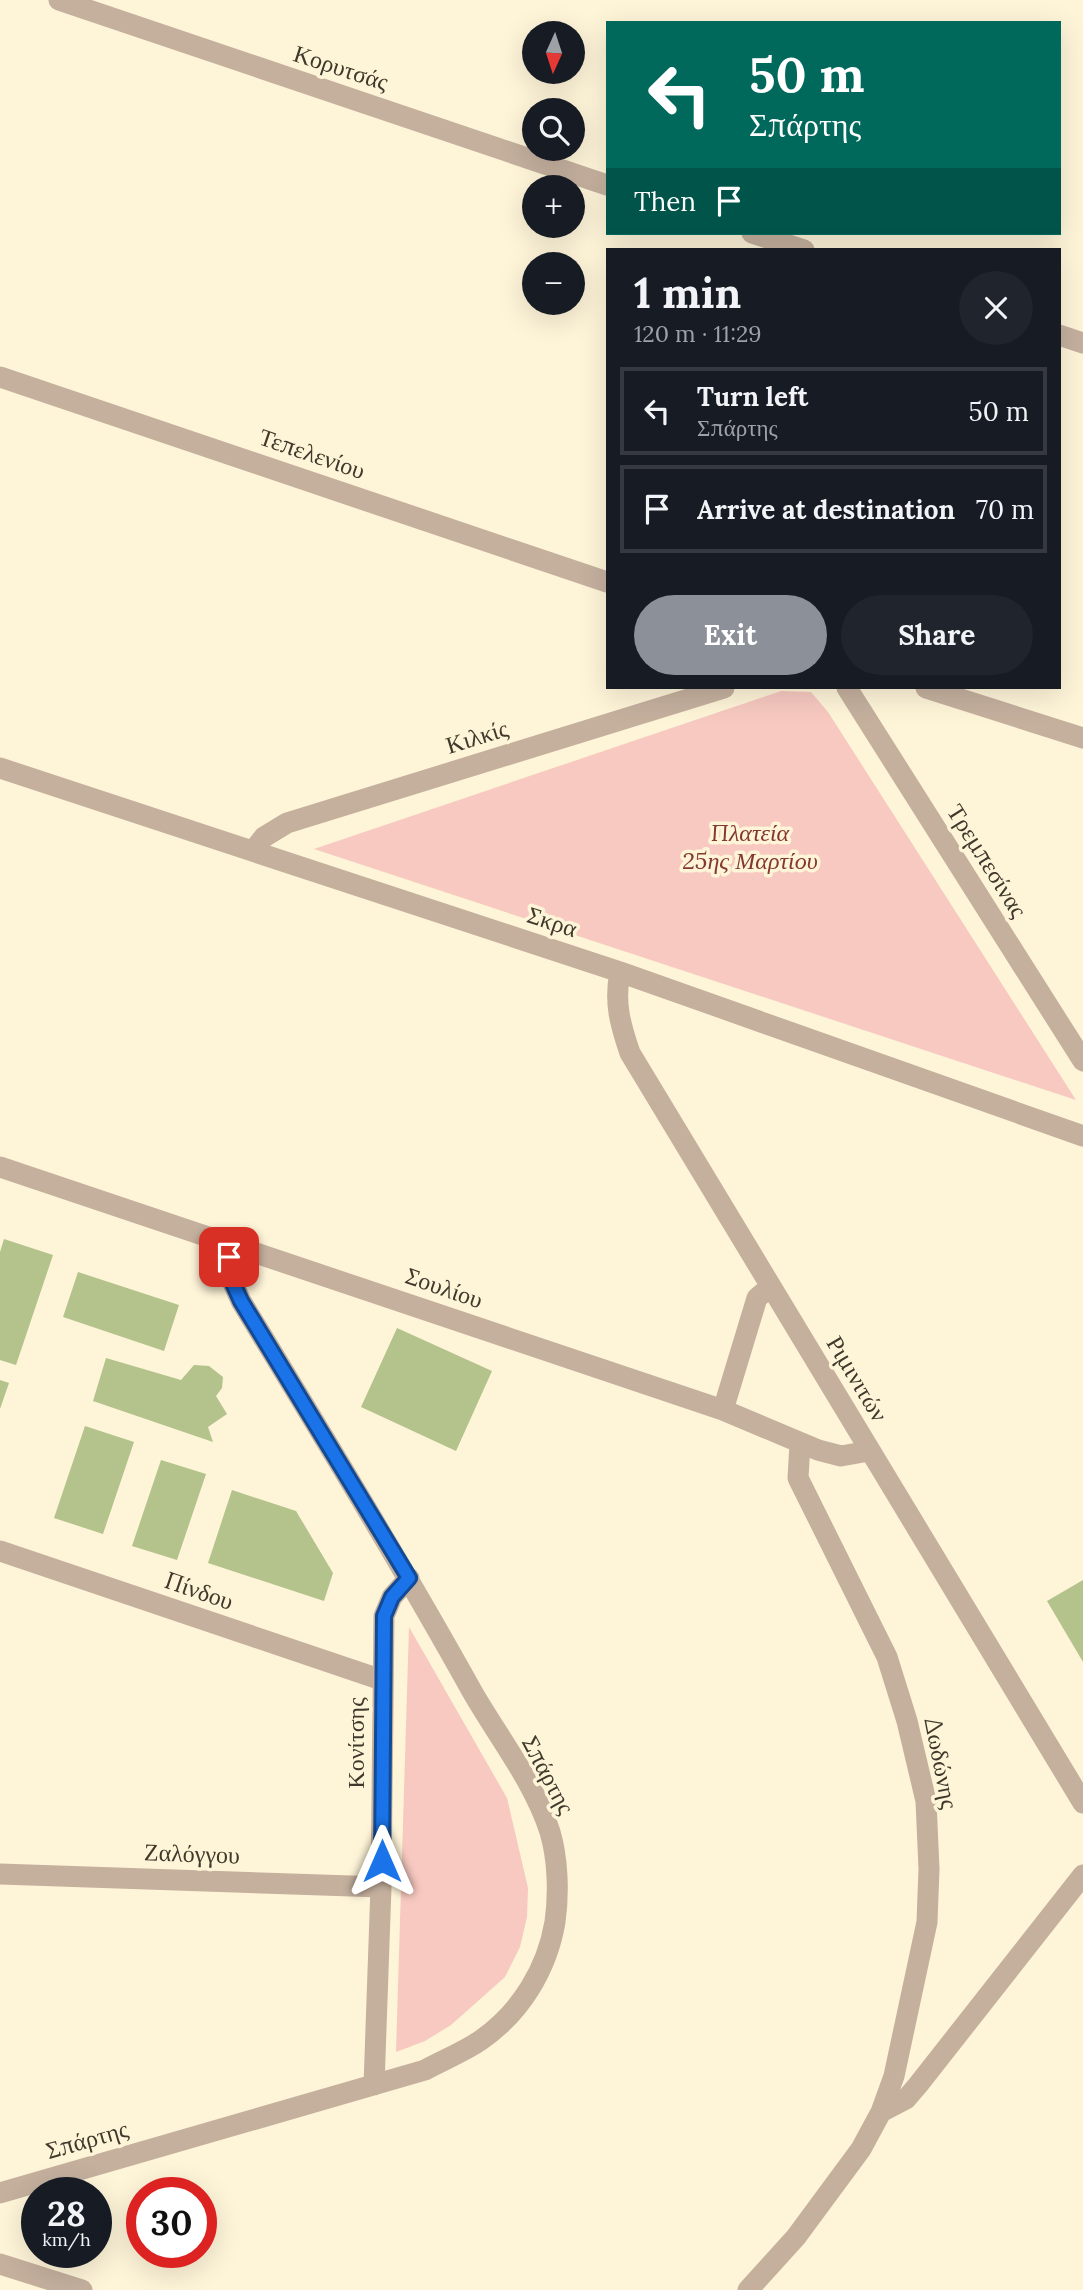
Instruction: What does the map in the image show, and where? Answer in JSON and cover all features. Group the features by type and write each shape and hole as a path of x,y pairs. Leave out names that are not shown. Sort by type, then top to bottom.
{"street":[{"name":"Κορυτσάς","path":"59,0 606,185"},
{"path":"758,235 798,248"},
{"path":"1061,336 1083,343"},
{"name":"Τεπελενίου","path":"0,377 606,582"},
{"name":"Κιλκίς","path":"253,851 264,838 287,823 721,689"},
{"name":"Τρεμπεσίνας","path":"848,689 1083,1061"},
{"path":"929,689 1083,738"},
{"name":"Σκρα","path":"0,768 620,972 1083,1136"},
{"name":"Ριμινιτών","path":"620,972 615,993 618,1017 630,1053 1083,1803"},
{"name":"Σουλίου","path":"0,1167 723,1410 800,1444 841,1455 869,1451"},
{"name":"Σπάρτης","path":"0,2193 425,2070 482,2040 520,2004 545,1963 555,1921 557,1877 550,1832 523,1775 494,1730 409,1578 241,1301 228,1272 233,1244"},
{"path":"723,1410 757,1298 770,1287"},
{"name":"Δωδώνης","path":"748,2290 796,2237 862,2149 881,2112 894,2076 927,1922 929,1869 926,1801 907,1721 887,1657 798,1478 800,1444"},
{"name":"Πίνδου","path":"0,1551 382,1681"},
{"name":"Κονίτσης","path":"373,2085 382,1887 384,1616 392,1597 409,1578"},
{"name":"Ζαλόγγου","path":"0,1874 382,1887"},
{"path":"881,2112 906,2099 918,2085 1083,1874"},
{"path":"0,2264 82,2290"}],"green space":[{"name":"Πλατεία 25ης Μαρτίου","path":"781,691 811,692 828,712 1076,1100 314,849"},
{"path":"409,1627 507,1798 528,1888 527,1917 520,1947 505,1977 451,2025 425,2041 396,2052"}],"building":[{"path":"4,1239 53,1255 16,1365 0,1360 0,1252"},
{"path":"78,1272 179,1305 164,1351 63,1317"},
{"path":"397,1328 492,1371 456,1451 361,1407"},
{"path":"106,1358 181,1380 194,1365 209,1366 223,1377 222,1388 216,1396 227,1414 208,1427 213,1442 93,1401"},
{"path":"0,1380 9,1383 0,1409"},
{"path":"85,1426 134,1442 103,1534 54,1518"},
{"path":"161,1460 206,1474 177,1560 132,1546"},
{"path":"232,1490 296,1511 333,1573 324,1601 208,1563"},
{"path":"1083,1580 1083,1662 1047,1601"}],"route":[{"path":"229,1257 228,1272 241,1301 409,1578 392,1597 384,1616 382,1861"}]}
